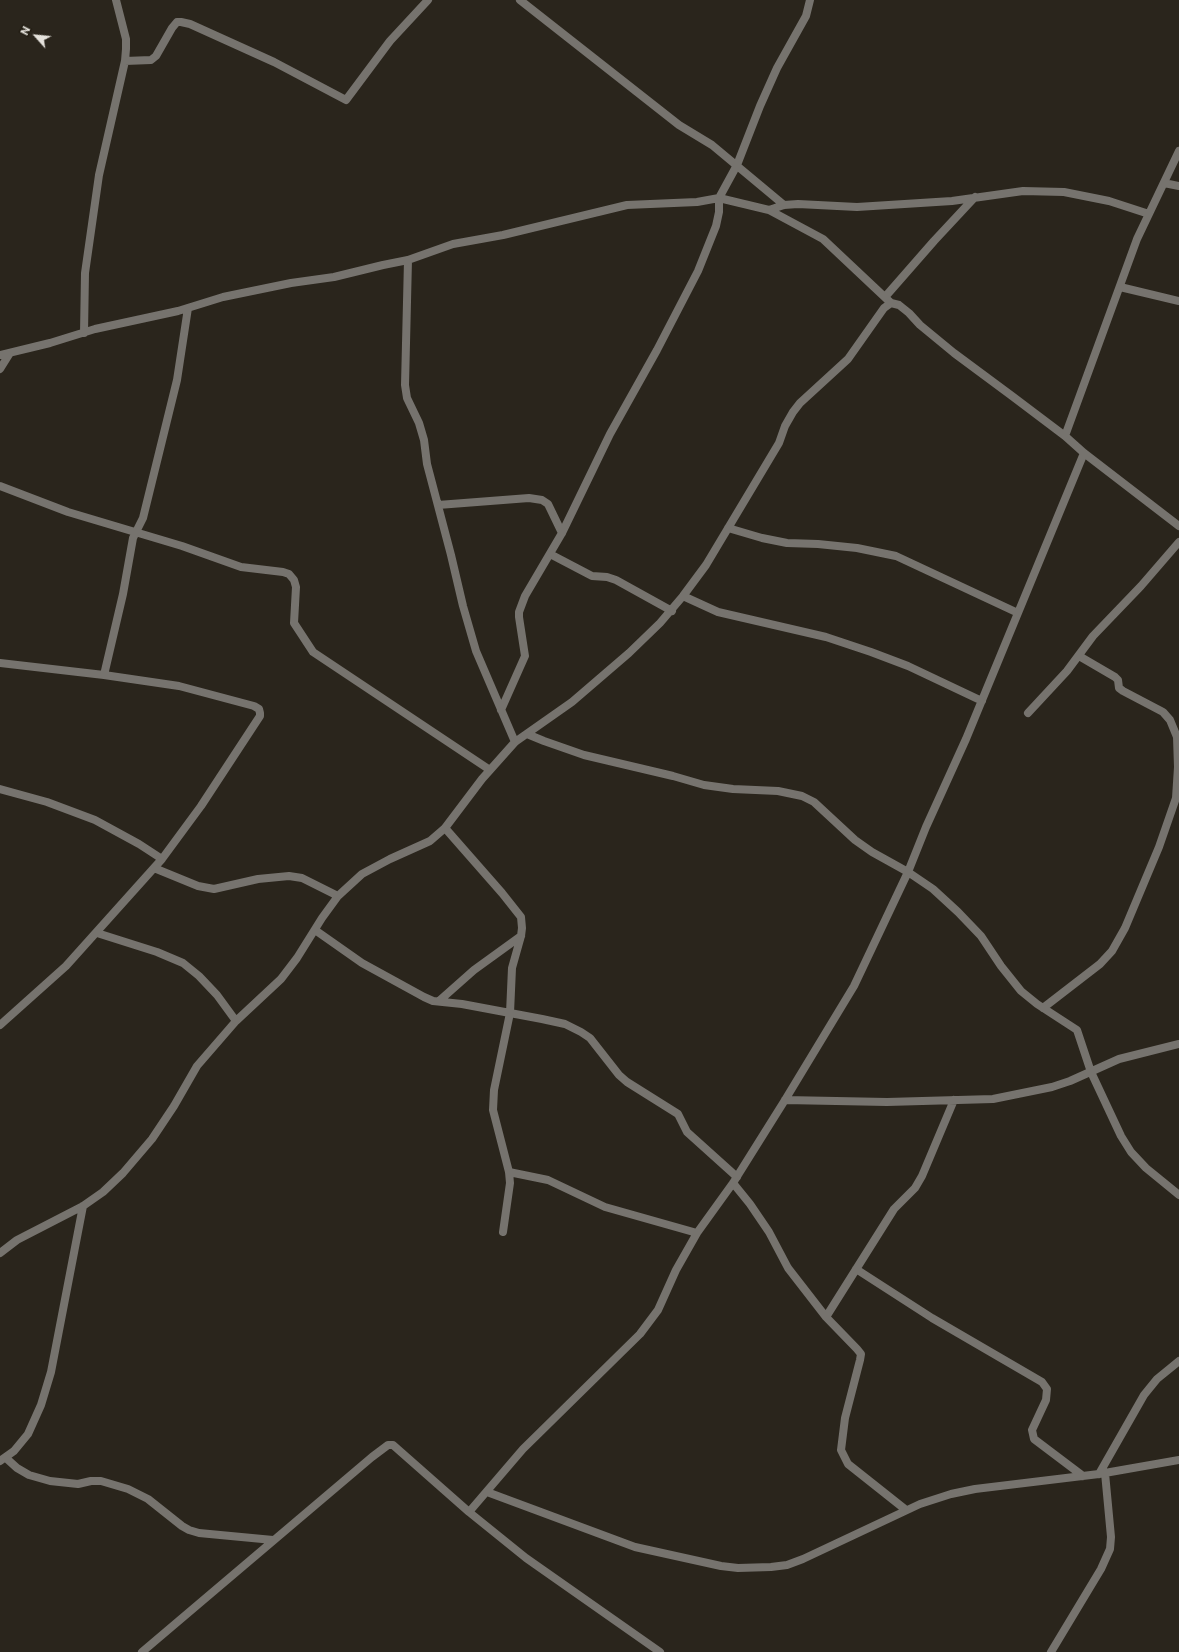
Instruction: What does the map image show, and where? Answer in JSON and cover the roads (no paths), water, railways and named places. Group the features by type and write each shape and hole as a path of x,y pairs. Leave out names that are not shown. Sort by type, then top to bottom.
{"street":[{"path":"84,333 85,273 99,175 125,61 126,39 116,0"},
{"path":"125,61 151,60 156,56 172,28 177,22 181,22 190,24 274,62 346,100 390,41 428,0"},
{"path":"520,0 679,125 712,145 784,205"},
{"path":"501,710 525,656 519,612 526,596 562,533 610,434 681,306 698,272 716,226 719,212 719,198 737,165 760,106 777,68 806,16 810,0"},
{"path":"1065,436 1137,239 1179,151"},
{"path":"1164,183 1179,186"},
{"path":"769,210 784,205 798,204 857,207 952,201 1023,191 1064,192 1109,201 1149,214"},
{"path":"0,1253 17,1240 83,1206 103,1192 123,1173 147,1145 174,1106 197,1066 236,1021 281,979 297,958 322,918 338,896 362,874 390,859 430,841 445,828 490,770 515,742 553,716 595,683 629,653 672,611 706,565 779,443 785,426 793,412 800,403 848,359 888,300 934,241 975,197"},
{"path":"0,355 188,308 223,297 334,277 408,260 453,244 503,235 556,221 628,205 697,202 719,198 769,210 823,239 888,300 899,305 920,325 954,353 1065,436 1084,453 1179,526"},
{"path":"408,260 405,385 407,398 419,423 424,440 427,464 476,651 515,742"},
{"path":"1120,287 1179,301"},
{"path":"104,675 123,594 133,538 143,518 178,380 188,308"},
{"path":"0,369 10,353"},
{"path":"469,1512 523,1449 640,1334 658,1310 676,1270 697,1233 735,1180 854,986 908,872 926,827 966,739 1084,453"},
{"path":"0,486 68,512 136,532 241,567 289,574 294,580 296,587 294,623 313,652 490,770"},
{"path":"438,505 529,498 542,500 548,504 562,533"},
{"path":"728,528 762,538 787,543 818,544 857,548 896,556 1018,613"},
{"path":"1028,712 1067,671 1093,636 1141,586 1179,542"},
{"path":"550,554 592,576 607,577 616,580 672,611"},
{"path":"683,596 718,612 826,637 871,652 908,666 982,701"},
{"path":"1043,1008 1100,964 1112,951 1125,928 1178,798 1177,737 1170,720 1164,712 1119,688 1118,680 1115,677 1079,656"},
{"path":"0,663 104,675 179,686 254,706 259,708 260,716 201,806 162,859 66,966 0,1025"},
{"path":"527,734 584,755 673,776 704,785 733,789 778,792 802,796 814,802 855,840 933,889 981,936 1001,966 1021,991 1043,1008 1077,1030 1091,1072 1121,1136 1146,1168 1179,1195"},
{"path":"0,789 47,802 95,820 162,859"},
{"path":"445,828 521,917 521,936 512,968 510,1013 494,1090 493,1110 509,1172 510,1183 503,1232"},
{"path":"154,868 198,886 214,889 258,879 289,876 302,878 338,896"},
{"path":"315,930 362,963 424,998 565,1024 590,1038 619,1075 627,1082 678,1114 687,1132 735,1180 769,1232 788,1268 826,1317 860,1354 860,1360 845,1418 841,1450 842,1454 848,1464 906,1510"},
{"path":"97,933 157,952 183,963 217,994 236,1021"},
{"path":"439,1001 474,970 521,936"},
{"path":"785,1100 887,1102 993,1099 1052,1087 1119,1059 1179,1044"},
{"path":"826,1317 894,1209 915,1188 922,1176 954,1100"},
{"path":"509,1172 548,1180 605,1206 697,1233"},
{"path":"83,1206 51,1372 41,1405 28,1434 14,1451 2,1461 29,1475 50,1481 78,1484 91,1481 101,1481 128,1489 148,1499 182,1526 199,1533 273,1540"},
{"path":"856,1269 932,1318 1042,1382 1047,1389 1046,1400 1032,1430 1034,1439 1083,1476"},
{"path":"1051,1652 1101,1569 1110,1549 1112,1537 1102,1473 1144,1395 1157,1379 1179,1360"},
{"path":"142,1652 368,1459 388,1445 393,1444 469,1512 526,1558 660,1652"},
{"path":"487,1492 635,1547 721,1566 738,1568 787,1565 803,1559 906,1510 951,1494 975,1489 1083,1476 1179,1460"}]}
